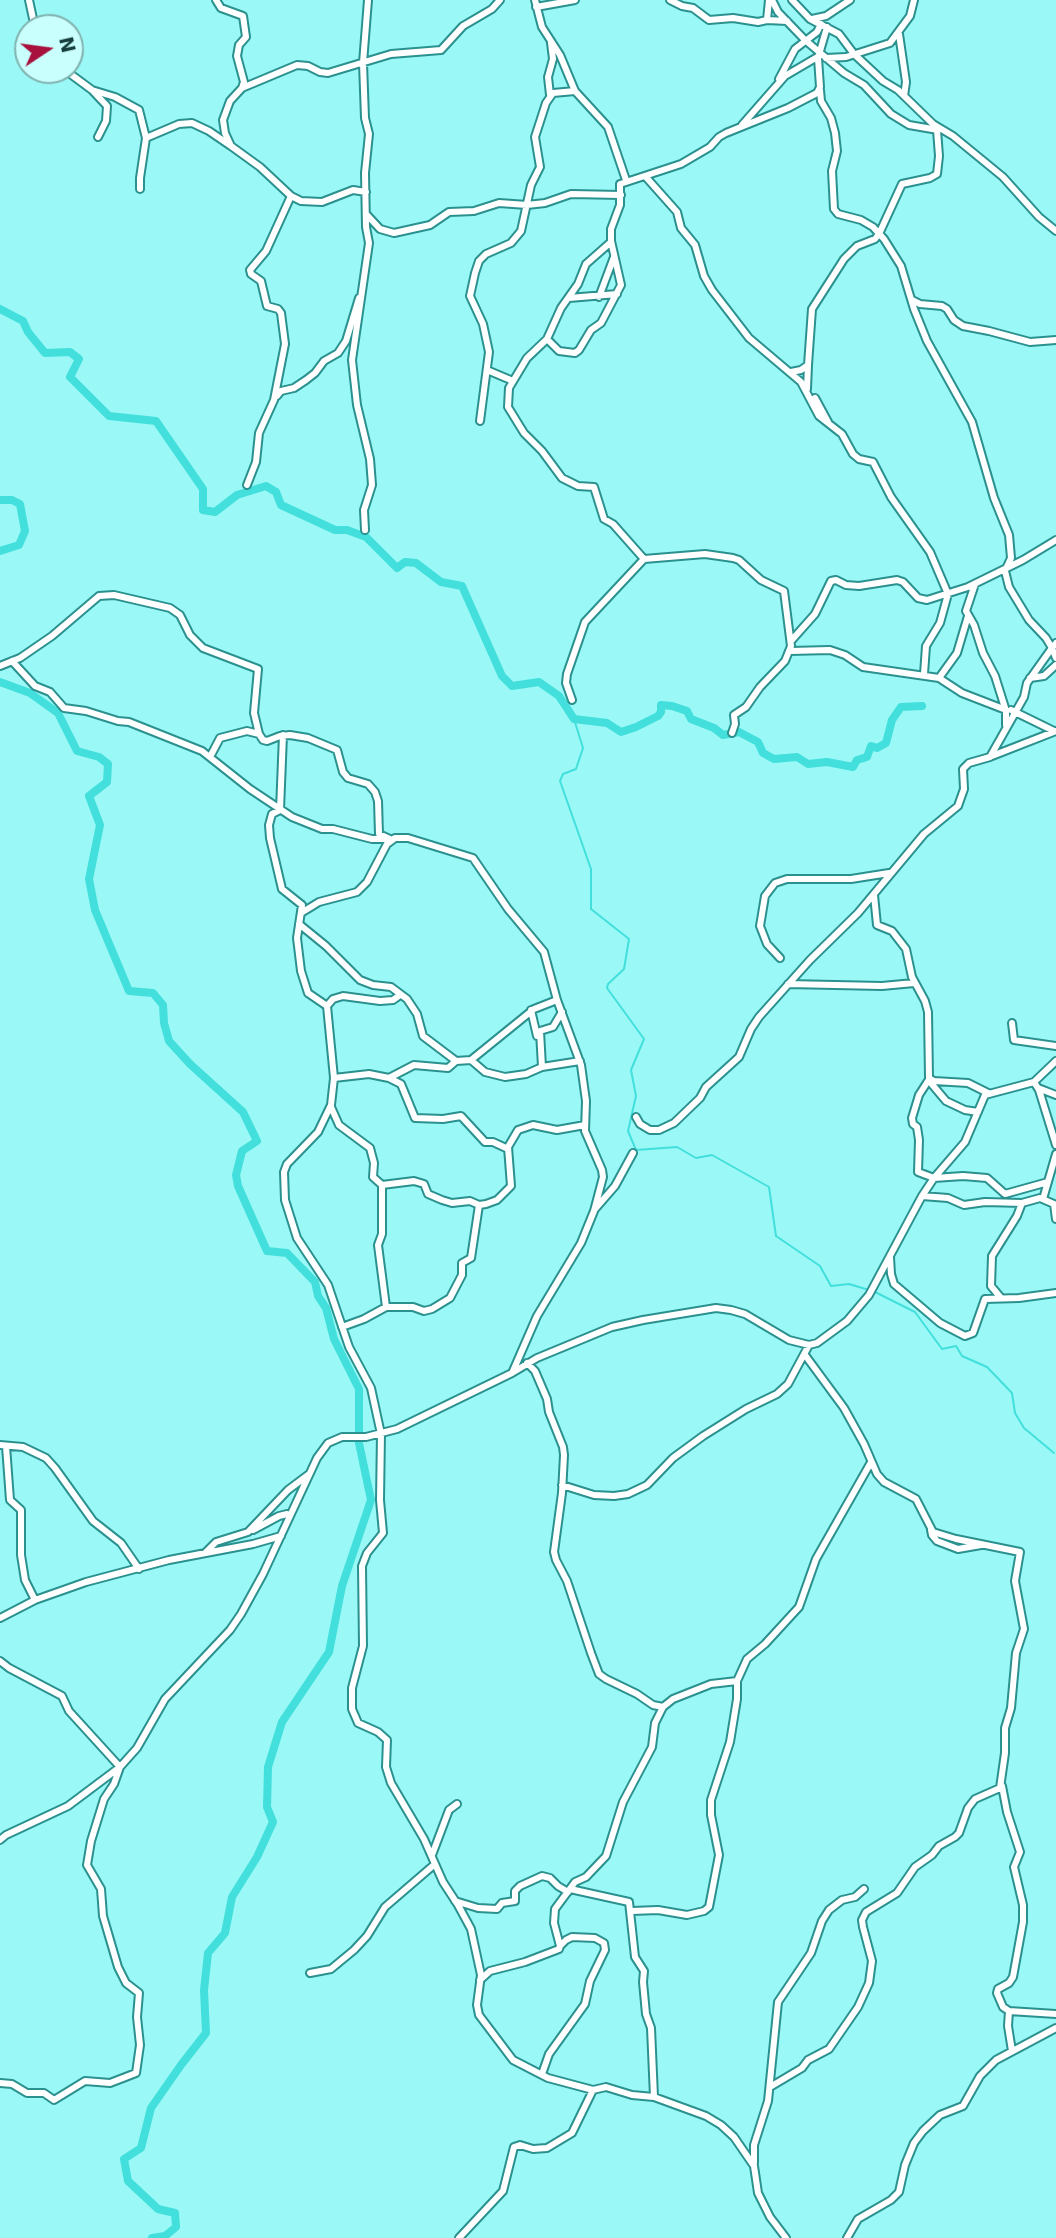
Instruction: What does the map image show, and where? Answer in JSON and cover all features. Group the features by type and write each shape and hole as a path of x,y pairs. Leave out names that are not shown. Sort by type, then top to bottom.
{"street":[{"path":"216,0 221,8 243,16 246,37 237,52 244,82 230,101 223,120 225,134 231,146"},
{"path":"365,530 364,510 372,485 370,459 357,405 352,360 369,243 366,148 369,134 365,118 363,63 368,0"},
{"path":"242,88 297,65 326,73 391,54 444,50 463,26 492,9 500,0"},
{"path":"575,0 536,4 542,27 560,55 575,91 608,127 626,180"},
{"path":"670,0 693,8 709,20 733,18 758,22 787,21"},
{"path":"766,20 770,0"},
{"path":"770,0 821,56 860,82 902,122 953,136 1003,177 1039,217 1056,231"},
{"path":"792,0 810,19 839,34 854,54 904,96 938,130 937,174 902,184 879,234 875,239 858,246 844,259 812,309 808,391"},
{"path":"810,19 825,16 850,0"},
{"path":"738,128 790,72 821,56 854,54 890,43 910,16 914,0"},
{"path":"772,93 795,49 824,25"},
{"path":"824,25 821,56 817,61 821,101 831,118 835,133 836,158 832,171 834,209 838,214 867,222 879,234 901,266 932,351 972,422 994,498 1009,536 1011,558 1005,574 1011,592 1029,620 1054,646 1056,658"},
{"path":"900,32 906,82 904,96"},
{"path":"480,421 489,352 486,334 470,296 479,261 494,248 508,244 519,234 525,219 532,181 541,164 535,142 550,94 548,77 553,59 550,42"},
{"path":"84,84 108,110 98,137"},
{"path":"92,90 115,97 139,110 146,138 139,178 140,189"},
{"path":"547,339 559,351 577,352 591,330 601,323 617,294 621,285 611,241 611,229 618,213 620,184 681,164 710,147 719,137 788,108 820,90"},
{"path":"550,94 575,91"},
{"path":"146,138 186,122 209,131 231,146 260,167 291,196 301,201 327,200 348,191 366,192"},
{"path":"645,176 677,212 681,228 695,245 704,276 712,290 749,338 791,372 808,391 819,416 846,439 853,454 875,465 891,497 930,552 948,594 940,622 926,646 924,674"},
{"path":"366,213 380,229 394,233 430,225 451,211 474,211 499,203 545,203 571,194 621,195"},
{"path":"274,400 284,346 282,317 278,309 267,306 261,281 251,274 250,270 266,251 291,196"},
{"path":"611,241 586,264 578,284 561,308 547,339 527,358 513,381 507,402 514,419 562,478 578,486 594,487 604,519 613,524 644,559"},
{"path":"599,297 615,255"},
{"path":"247,485 254,470 259,433 274,400 281,391 294,387 315,373 324,361 342,348 365,284"},
{"path":"569,298 617,294"},
{"path":"912,300 920,304 942,306 963,326 1030,342 1056,340"},
{"path":"791,372 808,365"},
{"path":"487,370 513,381"},
{"path":"791,641 815,614 831,581 869,586 897,580 922,600 975,584 1056,540"},
{"path":"572,700 566,674 584,626 644,559 705,554 739,560 761,580 784,591 791,641 785,661 746,707 734,715 732,733"},
{"path":"975,584 966,609 995,676 1006,709 1006,727"},
{"path":"0,666 12,662 69,624 99,596 114,595 158,604 178,613 195,641 203,648 258,669 254,713 259,734"},
{"path":"939,678 957,653 968,615"},
{"path":"990,757 1024,697 1030,678 1054,646"},
{"path":"790,651 847,652 878,669 939,678 961,693 1056,731"},
{"path":"12,662 35,686 50,692 64,708 129,722 202,751 280,810 317,827 372,839 404,837 473,858 508,909 544,952 557,1000 580,1061 588,1140 603,1174 594,1211 581,1243 537,1316 512,1373"},
{"path":"1030,678 1044,676 1056,665"},
{"path":"209,757 220,738 247,731 259,734 267,741 283,735 308,738 337,750 345,775 368,784 375,792 379,801 379,831 389,839"},
{"path":"636,1117 640,1124 650,1130 659,1130 674,1123 700,1098 706,1087 742,1054 754,1024 788,984 873,894 924,834 958,806 964,789 962,771 965,766 1056,731"},
{"path":"280,810 283,735"},
{"path":"280,810 272,814 270,838 282,889 302,905 298,947 305,988 327,1006"},
{"path":"301,913 319,902 357,892 367,883 389,839"},
{"path":"780,958 767,944 760,926 765,896 775,883 787,878 851,879 891,872"},
{"path":"873,894 877,925 892,930 906,948 910,972 925,1001 928,1012 929,1077 946,1101 965,1110 978,1112"},
{"path":"299,924 360,979 373,985 391,987 407,999 415,1011 423,1036 456,1061"},
{"path":"788,984 882,986 914,983"},
{"path":"386,1307 378,1245 382,1231 382,1185 373,1177 374,1163 370,1148 339,1125 331,1112 334,1078 327,1006 333,999 343,996 380,1001 393,1000 400,995"},
{"path":"389,1078 414,1065 448,1068 456,1061 471,1060 531,1010 557,1000"},
{"path":"531,1010 542,1067"},
{"path":"539,1044 540,1031 554,1027 562,1012"},
{"path":"1012,1023 1014,1040 1056,1046"},
{"path":"471,1060 485,1072 505,1077 580,1061"},
{"path":"1036,1085 1056,1061"},
{"path":"334,1078 369,1074 389,1078 401,1084 415,1118 443,1119 461,1116 485,1142 494,1142 508,1149"},
{"path":"988,1093 968,1083 928,1082 915,1102 912,1122 917,1128 919,1140 918,1171 934,1178 987,1178 1005,1194 1048,1182"},
{"path":"1036,1085 1056,1145"},
{"path":"0,1840 68,1806 120,1767 136,1748 165,1699 230,1630 252,1596 320,1453 328,1443 342,1437 381,1434 411,1423 527,1363 612,1328 716,1308 744,1314 789,1340 808,1345 825,1339 847,1321 869,1295 922,1196 965,1142 983,1098 988,1093 1036,1085 1056,1096"},
{"path":"331,1105 317,1132 289,1160 284,1186 287,1210 296,1238 328,1285 351,1353 371,1388 381,1434 380,1500 383,1533 367,1553 362,1566 363,1635 361,1658 352,1688 352,1709 358,1723 386,1738 386,1767 391,1783 432,1855 443,1882 475,1940 480,1971 477,2005 479,2015 513,2060 548,2078 593,2090 606,2087 632,2095 654,2097 717,2122 734,2137 754,2166"},
{"path":"382,1185 414,1181 424,1185 428,1194 457,1203 470,1201 480,1205 497,1200 511,1186 508,1149 516,1132 523,1127 537,1125 557,1130 585,1125"},
{"path":"594,1211 615,1186 633,1153"},
{"path":"1043,1199 1056,1154"},
{"path":"922,1196 948,1198 964,1205 985,1202 1022,1203 1037,1198 1043,1199 1054,1205 1056,1219"},
{"path":"890,1255 894,1284 940,1323 965,1336 973,1333 991,1284 992,1256 1022,1203"},
{"path":"342,1327 386,1307 424,1311 452,1295 463,1272 462,1263 471,1258 480,1205"},
{"path":"991,1284 1001,1298"},
{"path":"983,1300 1056,1293"},
{"path":"562,1485 594,1495 614,1496 628,1494 647,1485 673,1458 703,1436 746,1409 777,1394 788,1384 808,1345"},
{"path":"805,1355 844,1408 864,1444 870,1464 884,1482 916,1499 935,1534 1014,1549 1021,1554 1015,1581 1024,1629 1016,1653 1011,1708 1005,1728 1002,1785 1007,1812 1020,1852 1014,1867 1024,1915 1016,1969 1009,1983 997,1990 1003,2007 1009,2011 1056,2014"},
{"path":"527,1363 543,1382 549,1412 564,1455 567,1476 573,1488"},
{"path":"35,1600 25,1580 21,1560 21,1510 10,1500 3,1446 29,1449 42,1454 93,1521 121,1543 139,1569"},
{"path":"564,1455 554,1548 576,1613 600,1674 653,1705 663,1707"},
{"path":"632,1911 658,1910 687,1915 704,1911 710,1905 719,1855 711,1815 711,1800 730,1742 737,1681 747,1659 765,1644 799,1607 816,1559 870,1464"},
{"path":"248,1532 288,1490 310,1474"},
{"path":"205,1553 216,1542 248,1532 279,1516 289,1516"},
{"path":"0,1618 35,1600 86,1582 281,1536"},
{"path":"0,1661 62,1696 69,1711 120,1767"},
{"path":"560,1946 553,1920 555,1909 569,1891 606,1856 624,1802 652,1747 655,1723 663,1707 677,1697 711,1684 737,1681"},
{"path":"0,2083 12,2084 27,2093 44,2093 54,2100 81,2083 110,2082 138,2070 139,1993 126,1983 118,1967 106,1926 100,1889 89,1871 87,1860 104,1799 114,1784 120,1767"},
{"path":"770,2087 802,2068 808,2060 830,2049 858,2007 869,1983 872,1961 862,1920 866,1912 897,1893 915,1867 959,1833 968,1808 975,1799 995,1791 1002,1785"},
{"path":"432,1855 446,1814 457,1804"},
{"path":"310,1973 331,1969 354,1950 367,1936 385,1907 435,1864"},
{"path":"455,1901 478,1908 497,1909 502,1903 514,1902 517,1889 542,1876 550,1878 569,1891 626,1899 632,1911 635,1957 644,1971 645,2003 651,2028 654,2097"},
{"path":"786,2238 770,2217 758,2193 754,2166 754,2145 766,2110 774,2065 773,2041 778,2002 811,1953 829,1910 842,1900 855,1897 864,1889"},
{"path":"468,1923 478,1908"},
{"path":"480,1971 490,1972 558,1950 572,1937 595,1938 604,1943 606,1950 590,1981 585,2004 549,2054 542,2074"},
{"path":"480,1981 490,1972"},
{"path":"1009,2011 1008,2026 1012,2051"},
{"path":"847,2238 861,2217 891,2200 898,2192 914,2143 923,2131 940,2115 961,2108 996,2060 1056,2028"},
{"path":"459,2238 503,2191 514,2147 520,2145 533,2149 547,2148 572,2133 593,2090"}],"waterway":[{"path":"0,309 23,321 28,332 45,353 70,352 79,359 70,377 109,416 156,421 203,489 203,510 215,512 237,495 266,486 276,492 281,505 335,530 347,530 366,537 397,568 405,562 416,563 441,582 462,586 502,676 512,686 539,682 559,696 574,719 607,723 621,732 658,716 661,705 672,706 687,711 691,719 714,728 723,735 739,732 758,742 763,753 774,759 797,757 808,764 827,762 853,767 857,760 867,757 871,746 877,748 886,743 892,720 901,707 922,706"},
{"path":"0,500 12,500 20,504 25,531 19,545 0,551"},
{"path":"0,682 30,693 58,713 77,751 99,757 108,764 107,782 89,796 100,825 89,879 95,910 129,991 153,993 163,1005 169,1041 243,1112 257,1141 242,1151 236,1175 238,1186 267,1251 287,1253 315,1282 318,1296 326,1308 334,1339 359,1389 359,1443 371,1500 342,1586 329,1652 282,1722 268,1767 267,1807 273,1822 257,1857 232,1897 225,1933 208,1953 204,1990 206,2033 151,2108 141,2148 124,2159 128,2181 158,2209 175,2213 176,2227 165,2236 152,2238"},
{"path":"574,719 583,748 576,769 563,774 560,781 591,869 591,909 629,939 624,969 607,988 644,1039 631,1070 636,1096 628,1131 636,1150 677,1147 696,1158 712,1155 769,1187 776,1236 820,1266 831,1286 849,1284 869,1290"},
{"path":"875,1292 915,1312 942,1349 956,1346 962,1356 987,1367 1012,1393 1015,1413 1024,1428 1054,1453"}]}
